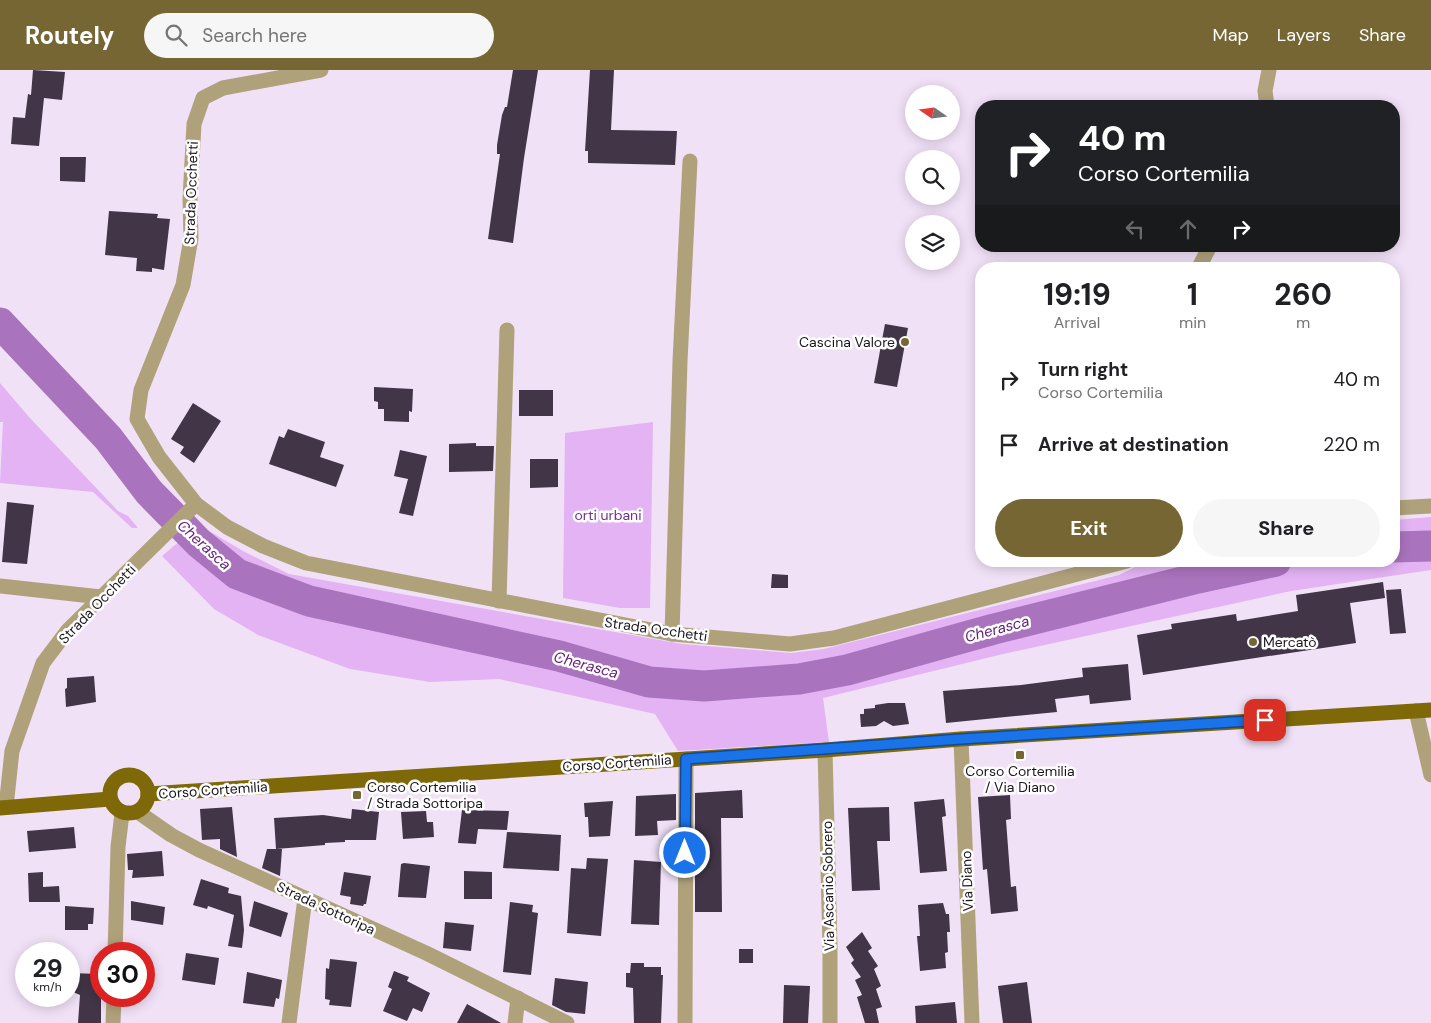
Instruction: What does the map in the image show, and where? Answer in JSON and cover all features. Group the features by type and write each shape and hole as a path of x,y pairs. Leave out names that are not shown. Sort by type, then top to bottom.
{"main road":[{"name":"Corso Cortemilia","path":"148,794 825,750 961,739 1431,710"},
{"path":"125,775 136,776 142,780 148,794 147,800 138,812 122,813 113,806 110,799 110,790 114,782 125,775"},
{"path":"3,807 110,799"}],"street":[{"name":"Strada Occhetti","path":"321,70 224,88 203,98 194,124 190,199 191,238 183,284 141,390 137,419 159,457 196,504 227,527 249,539 306,563 672,634 790,644 834,638 1104,567"},
{"path":"1266,100 1265,91 1270,70"},
{"path":"672,634 680,362 690,161"},
{"path":"499,601 507,330"},
{"name":"Strada Occhetti","path":"3,807 12,752 43,662 68,630 196,504"},
{"path":"1400,508 1431,506"},
{"path":"0,586 101,597"},
{"path":"1416,711 1431,775"},
{"name":"Via Diano","path":"961,739 972,1023"},
{"name":"Via Ascanio Sobrero","path":"825,750 830,1023"},
{"path":"685,1023 686,759"},
{"name":"Strada Sottoripa","path":"138,812 172,835 199,850 426,953 567,1023"},
{"path":"115,942 118,847 122,813"},
{"path":"289,1023 305,898"},
{"path":"515,1023 518,998"},
{"path":"113,1023 114,1007"}],"green space":[{"path":"0,383 29,417 118,511 128,516 138,528 132,528 93,492 0,483 3,422 0,422"},
{"name":"orti urbani","path":"653,422 650,608 620,608 563,598 565,433"},
{"path":"1431,517 1431,570 1291,591 1003,654 823,698 829,742 678,751 655,714 499,679 430,682 350,669 258,635 214,609 162,556 199,525 243,551 289,574 682,644 791,653 824,649 1119,575 1135,567 1400,567 1400,520"}],"building":[{"path":"33,70 65,72 62,100 44,98 39,146 11,144 13,117 25,118 28,94 31,95"},
{"path":"513,70 538,70 513,243 488,239 500,154 497,154 497,145 502,115 505,107 507,107"},
{"path":"590,70 614,70 611,130 677,131 675,165 588,163 588,151 585,151"},
{"path":"60,157 86,157 85,182 60,181"},
{"path":"109,211 158,214 157,218 170,219 164,270 152,268 152,272 136,271 137,258 105,255"},
{"path":"885,324 908,328 897,387 874,383"},
{"path":"374,387 413,389 412,412 409,411 409,422 384,421 384,409 378,409 378,402 374,401"},
{"path":"519,390 553,390 553,416 519,416"},
{"path":"193,403 221,421 194,463 180,453 184,447 171,439"},
{"path":"288,429 325,442 320,457 344,465 336,487 269,464 279,436 284,438"},
{"path":"476,443 476,446 494,446 493,471 449,472 449,444"},
{"path":"400,450 427,456 413,516 399,513 408,479 394,476"},
{"path":"530,459 558,459 558,487 530,488"},
{"path":"7,502 34,505 27,564 2,562"},
{"path":"772,574 788,575 788,588 771,588"},
{"path":"1383,582 1385,598 1350,603 1356,643 1143,675 1137,635 1172,629 1171,624 1236,614 1237,621 1298,611 1296,595"},
{"path":"1401,589 1406,633 1390,634 1386,590"},
{"path":"1128,664 1131,700 1090,704 1089,695 1055,699 1057,712 946,723 943,691 1021,685 1083,677 1082,668"},
{"path":"94,676 96,702 66,707 65,689 67,688 67,678"},
{"path":"905,703 909,724 893,726 884,721 876,726 861,727 860,714 864,714 864,709 875,708 875,705"},
{"path":"742,790 743,818 721,818 722,912 695,912 695,793"},
{"path":"676,794 676,820 657,821 658,835 635,836 636,796"},
{"path":"1010,795 1011,819 1006,820 1011,887 1016,886 1018,911 991,914 987,869 983,870 978,797"},
{"path":"944,799 946,816 942,817 947,871 920,873 914,802"},
{"path":"613,801 610,836 589,837 588,817 585,817 584,803"},
{"path":"232,807 237,857 220,849 220,839 202,840 200,809"},
{"path":"889,807 890,841 877,841 880,890 852,891 848,808"},
{"path":"352,809 379,812 376,840 345,840 345,842 325,843 325,845 276,849 274,818 323,815 351,819"},
{"path":"462,810 509,811 507,830 478,829 476,844 458,843"},
{"path":"426,811 427,822 433,822 434,837 403,839 401,812"},
{"path":"74,827 76,848 29,852 27,831"},
{"path":"507,832 561,835 559,871 503,868"},
{"path":"267,849 282,849 280,876 262,868"},
{"path":"162,851 164,876 132,878 133,870 128,870 127,854"},
{"path":"587,858 608,859 601,936 567,933 571,868 586,869"},
{"path":"634,860 661,862 659,925 631,924"},
{"path":"401,864 430,866 426,898 398,897"},
{"path":"464,871 492,872 492,899 464,899"},
{"path":"43,872 43,887 59,886 60,902 29,902 28,873"},
{"path":"344,872 371,876 366,904 363,906 350,904 351,897 340,895"},
{"path":"201,879 229,888 228,893 241,896 244,930 242,948 228,946 234,915 208,906 207,909 193,905"},
{"path":"131,901 165,907 163,925 131,920"},
{"path":"254,901 288,913 281,937 249,926"},
{"path":"510,902 533,905 532,912 538,913 531,975 503,972"},
{"path":"943,903 946,914 949,914 950,932 947,932 948,952 945,953 946,968 920,971 917,936 920,936 918,905"},
{"path":"65,906 94,908 93,924 88,924 88,930 65,930"},
{"path":"445,922 474,925 471,951 443,948"},
{"path":"862,932 872,948 868,951 878,966 874,969 881,986 876,989 882,1007 876,1009 879,1023 865,1023 857,997 862,995 855,980 861,977 851,963 854,960 846,947"},
{"path":"739,949 753,949 753,963 739,963"},
{"path":"186,953 219,958 215,985 182,980"},
{"path":"330,959 357,962 351,1007 329,1005 330,1000 325,999 326,968 329,969"},
{"path":"631,963 644,963 644,967 661,967 661,975 663,975 661,1023 634,1023 633,988 626,987 626,973 630,973"},
{"path":"394,971 409,977 407,981 430,993 422,1012 413,1008 407,1021 383,1011 392,989 388,987"},
{"path":"247,972 282,980 279,999 276,998 274,1007 243,1003"},
{"path":"80,973 90,974 90,1007 101,1007 101,1023 78,1023"},
{"path":"555,978 588,982 585,1014 566,1012 552,1005"},
{"path":"1027,982 1032,1023 1003,1023 998,986"},
{"path":"784,985 810,986 808,1023 783,1023"},
{"path":"955,1002 957,1023 916,1023 915,1006"},
{"path":"467,1004 501,1023 457,1023"}],"waterway":[{"name":"Cherasca","path":"0,323 108,438 149,492 199,543 237,574 309,601 559,656 649,682 704,686 799,679 847,670 994,629 1248,567"},
{"path":"1423,546 1431,557"},
{"name":"Cherasca","path":"1400,547 1431,546"}],"place":[{"name":"Cascina Valore","path":"905,342"},
{"name":"Mercatò","path":"1253,642"},
{"name":"Corso Cortemilia / Via Diano","path":"1020,755"},
{"name":"Corso Cortemilia / Strada Sottoripa","path":"357,795"}],"route":[{"path":"685,853 686,759 1265,720"}]}
